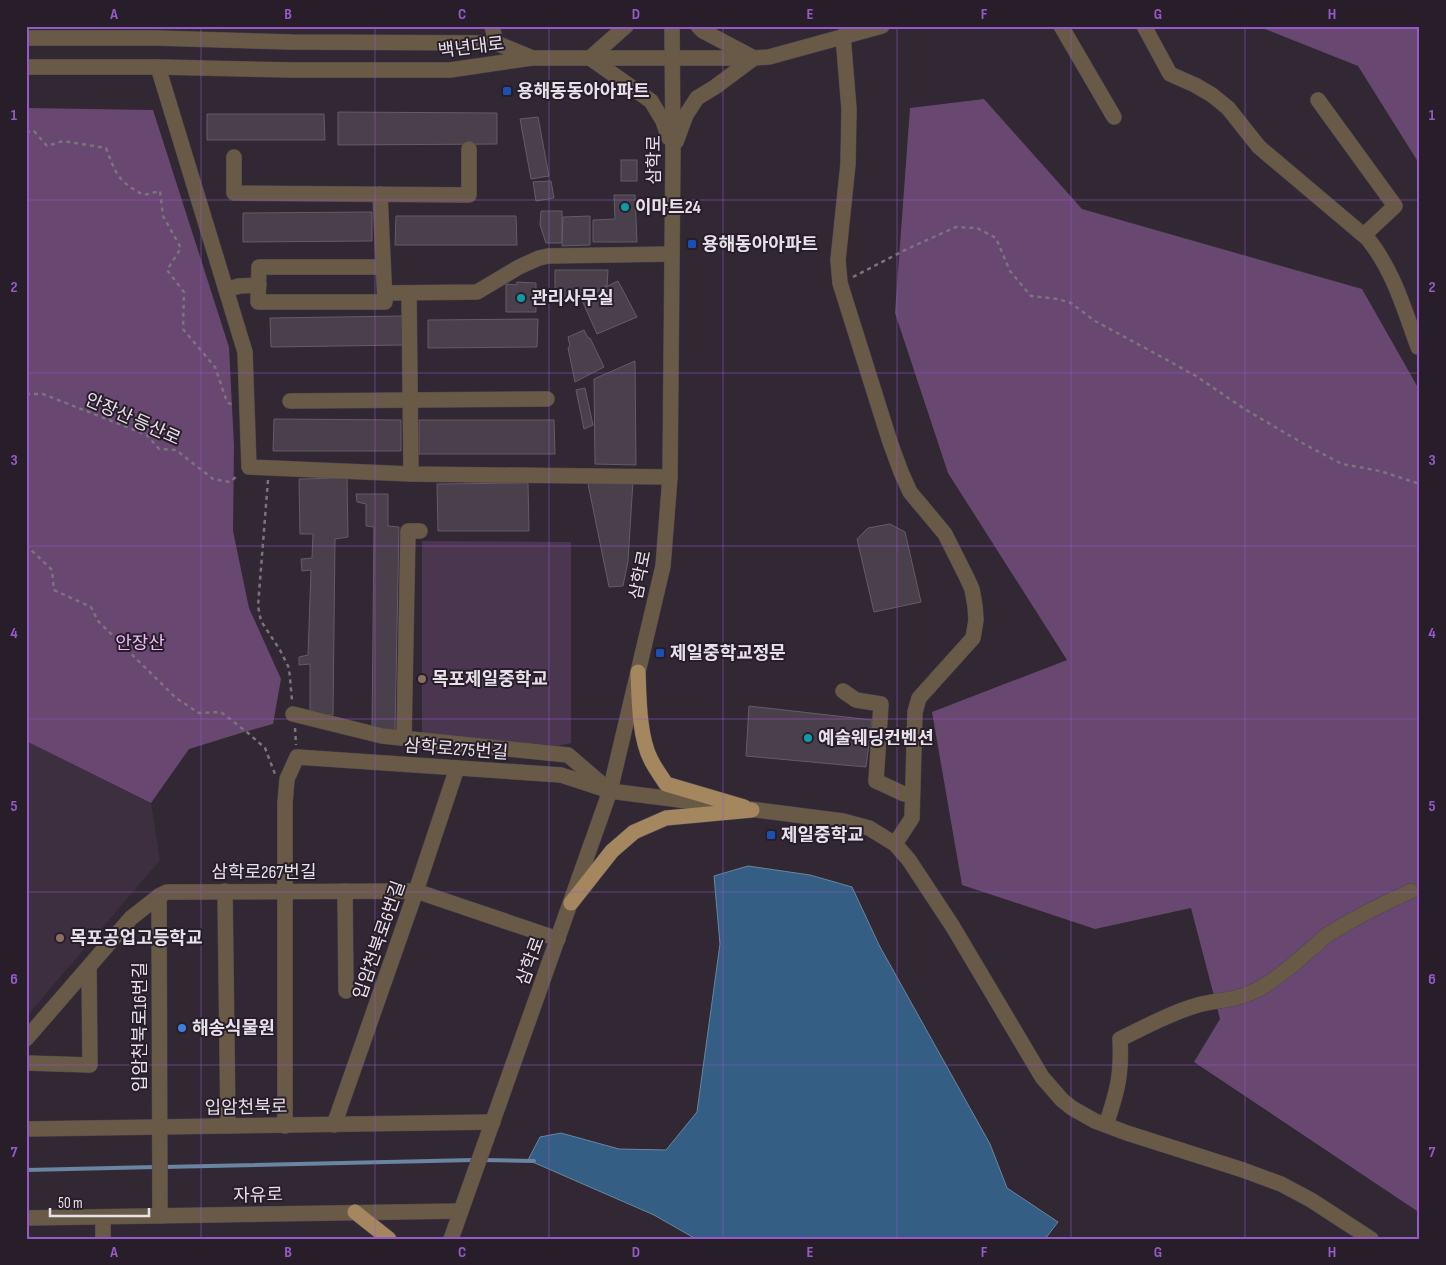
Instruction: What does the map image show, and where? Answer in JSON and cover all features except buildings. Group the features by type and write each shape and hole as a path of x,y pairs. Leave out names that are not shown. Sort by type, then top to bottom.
{"main road":[{"path":"638,672 640,708 645,740 651,760 666,784 752,810"},
{"path":"571,903 612,850 634,832 666,818 752,810"},
{"path":"355,1212 389,1239"}],"street":[{"path":"492,26 496,43"},
{"path":"590,58 626,26"},
{"name":"삼학로","path":"461,1210 610,791 664,566 670,477 673,149 672,26"},
{"path":"698,26 703,31 754,58"},
{"path":"843,36 855,26"},
{"path":"532,58 769,57 882,26"},
{"path":"1061,26 1114,117"},
{"path":"1144,26 1170,74 1195,85 1228,108 1259,146 1364,235 1378,252 1391,274 1418,347 1420,347"},
{"path":"843,36 849,109 848,164 838,260 840,283 901,472 910,492 945,534 972,589 976,620 973,638 920,698 915,712 912,818 895,844"},
{"name":"백년대로","path":"26,38 496,43 532,58"},
{"name":"백년대로","path":"26,67 158,66 293,70 450,70 532,58"},
{"path":"590,58 651,101 663,121 673,149"},
{"path":"673,149 686,115 697,98 754,58"},
{"path":"158,66 245,352 248,467 411,474 670,477"},
{"path":"1318,100 1395,206 1364,235"},
{"path":"234,157 234,193 469,195 469,148"},
{"path":"380,194 384,267 385,302 258,302 259,267 384,267"},
{"path":"385,294 477,292 519,267 548,256 672,254"},
{"path":"226,290 238,286 258,285"},
{"path":"409,294 411,474"},
{"path":"290,401 547,399"},
{"path":"404,738 408,531 420,531"},
{"path":"843,691 856,700 881,704 876,781 904,794 912,793"},
{"path":"293,714 382,736 568,755 610,791"},
{"path":"285,1126 285,803 287,779 297,757"},
{"name":"삼학로275번길","path":"297,757 561,775 610,791 842,821 869,828 895,844 909,860 953,927 1042,1077 1062,1100 1080,1113 1106,1125 1281,1184 1311,1200 1371,1239"},
{"name":"입암천북로6번길","path":"334,1125 457,768"},
{"path":"225,891 228,1126"},
{"path":"345,891 346,991"},
{"name":"삼학로267번길","path":"26,1039 131,918 167,892 416,891 558,939"},
{"path":"1106,1125 1117,1093 1120,1075 1120,1039 1191,1007 1252,993 1269,982 1336,929 1411,891"},
{"name":"입암천북로16번길","path":"159,896 160,1216"},
{"path":"26,1063 90,1065 89,967"},
{"name":"입암천북로","path":"26,1129 493,1122"},
{"path":"451,1239 461,1210"},
{"name":"자유로","path":"26,1218 461,1210"},
{"path":"103,1217 103,1239"}],"path":[{"path":"26,132 34,131 47,146 63,140 106,148 116,174 130,188 144,195 160,191 163,216 180,248 167,270 184,292 182,329 215,367 227,402 234,406 247,406"},
{"path":"840,283 956,227 977,228 996,238 1010,271 1031,296 1058,299 1071,303 1094,321 1148,348 1196,376 1243,408 1342,464 1380,471 1420,484"},
{"name":"안장산 등산로","path":"26,394 43,394 147,435 159,449 176,450 213,479 230,482 248,467"},
{"path":"270,468 258,606 261,621 276,643 289,668 297,757"},
{"path":"26,545 52,570 54,590 91,607 98,621 176,698 199,713 221,712 248,732 265,748 275,777 287,779"}],"shaded area":[{"path":"422,541 571,542 571,743 558,746 422,733"},
{"name":"목포공업고등학교","path":"26,741 151,803 160,860 26,1017"}],"green space":[{"path":"1266,26 1420,26 1420,165 1358,66 1265,29"},
{"path":"984,99 1082,209 1362,289 1420,391 1420,1213 1194,1062 1220,1019 1191,908 1095,929 962,885 932,712 1067,660 948,473 895,313 910,108"},
{"name":"안장산","path":"26,108 153,110 229,347 234,446 233,531 249,608 281,679 273,724 189,749 151,803 26,741"}],"water":[{"path":"748,866 810,875 852,887 879,945 990,1144 1007,1188 1058,1222 1045,1239 696,1239 654,1215 528,1160 540,1137 561,1133 619,1149 666,1150 697,1112 720,944 714,876"}],"waterway":[{"path":"163,1167 474,1160"},
{"path":"483,1160 534,1161"},
{"path":"26,1170 156,1167"}],"place":[{"name":"용해동동아아파트","path":"507,91"},
{"name":"이마트24","path":"625,207"},
{"name":"용해동아아파트","path":"692,244"},
{"name":"관리사무실","path":"521,298"},
{"name":"제일중학교정문","path":"660,653"},
{"name":"목포제일중학교","path":"422,679"},
{"name":"예술웨딩컨벤션","path":"808,738"},
{"name":"제일중학교","path":"771,835"},
{"name":"목포공업고등학교","path":"60,938"},
{"name":"해송식물원","path":"182,1028"}]}
